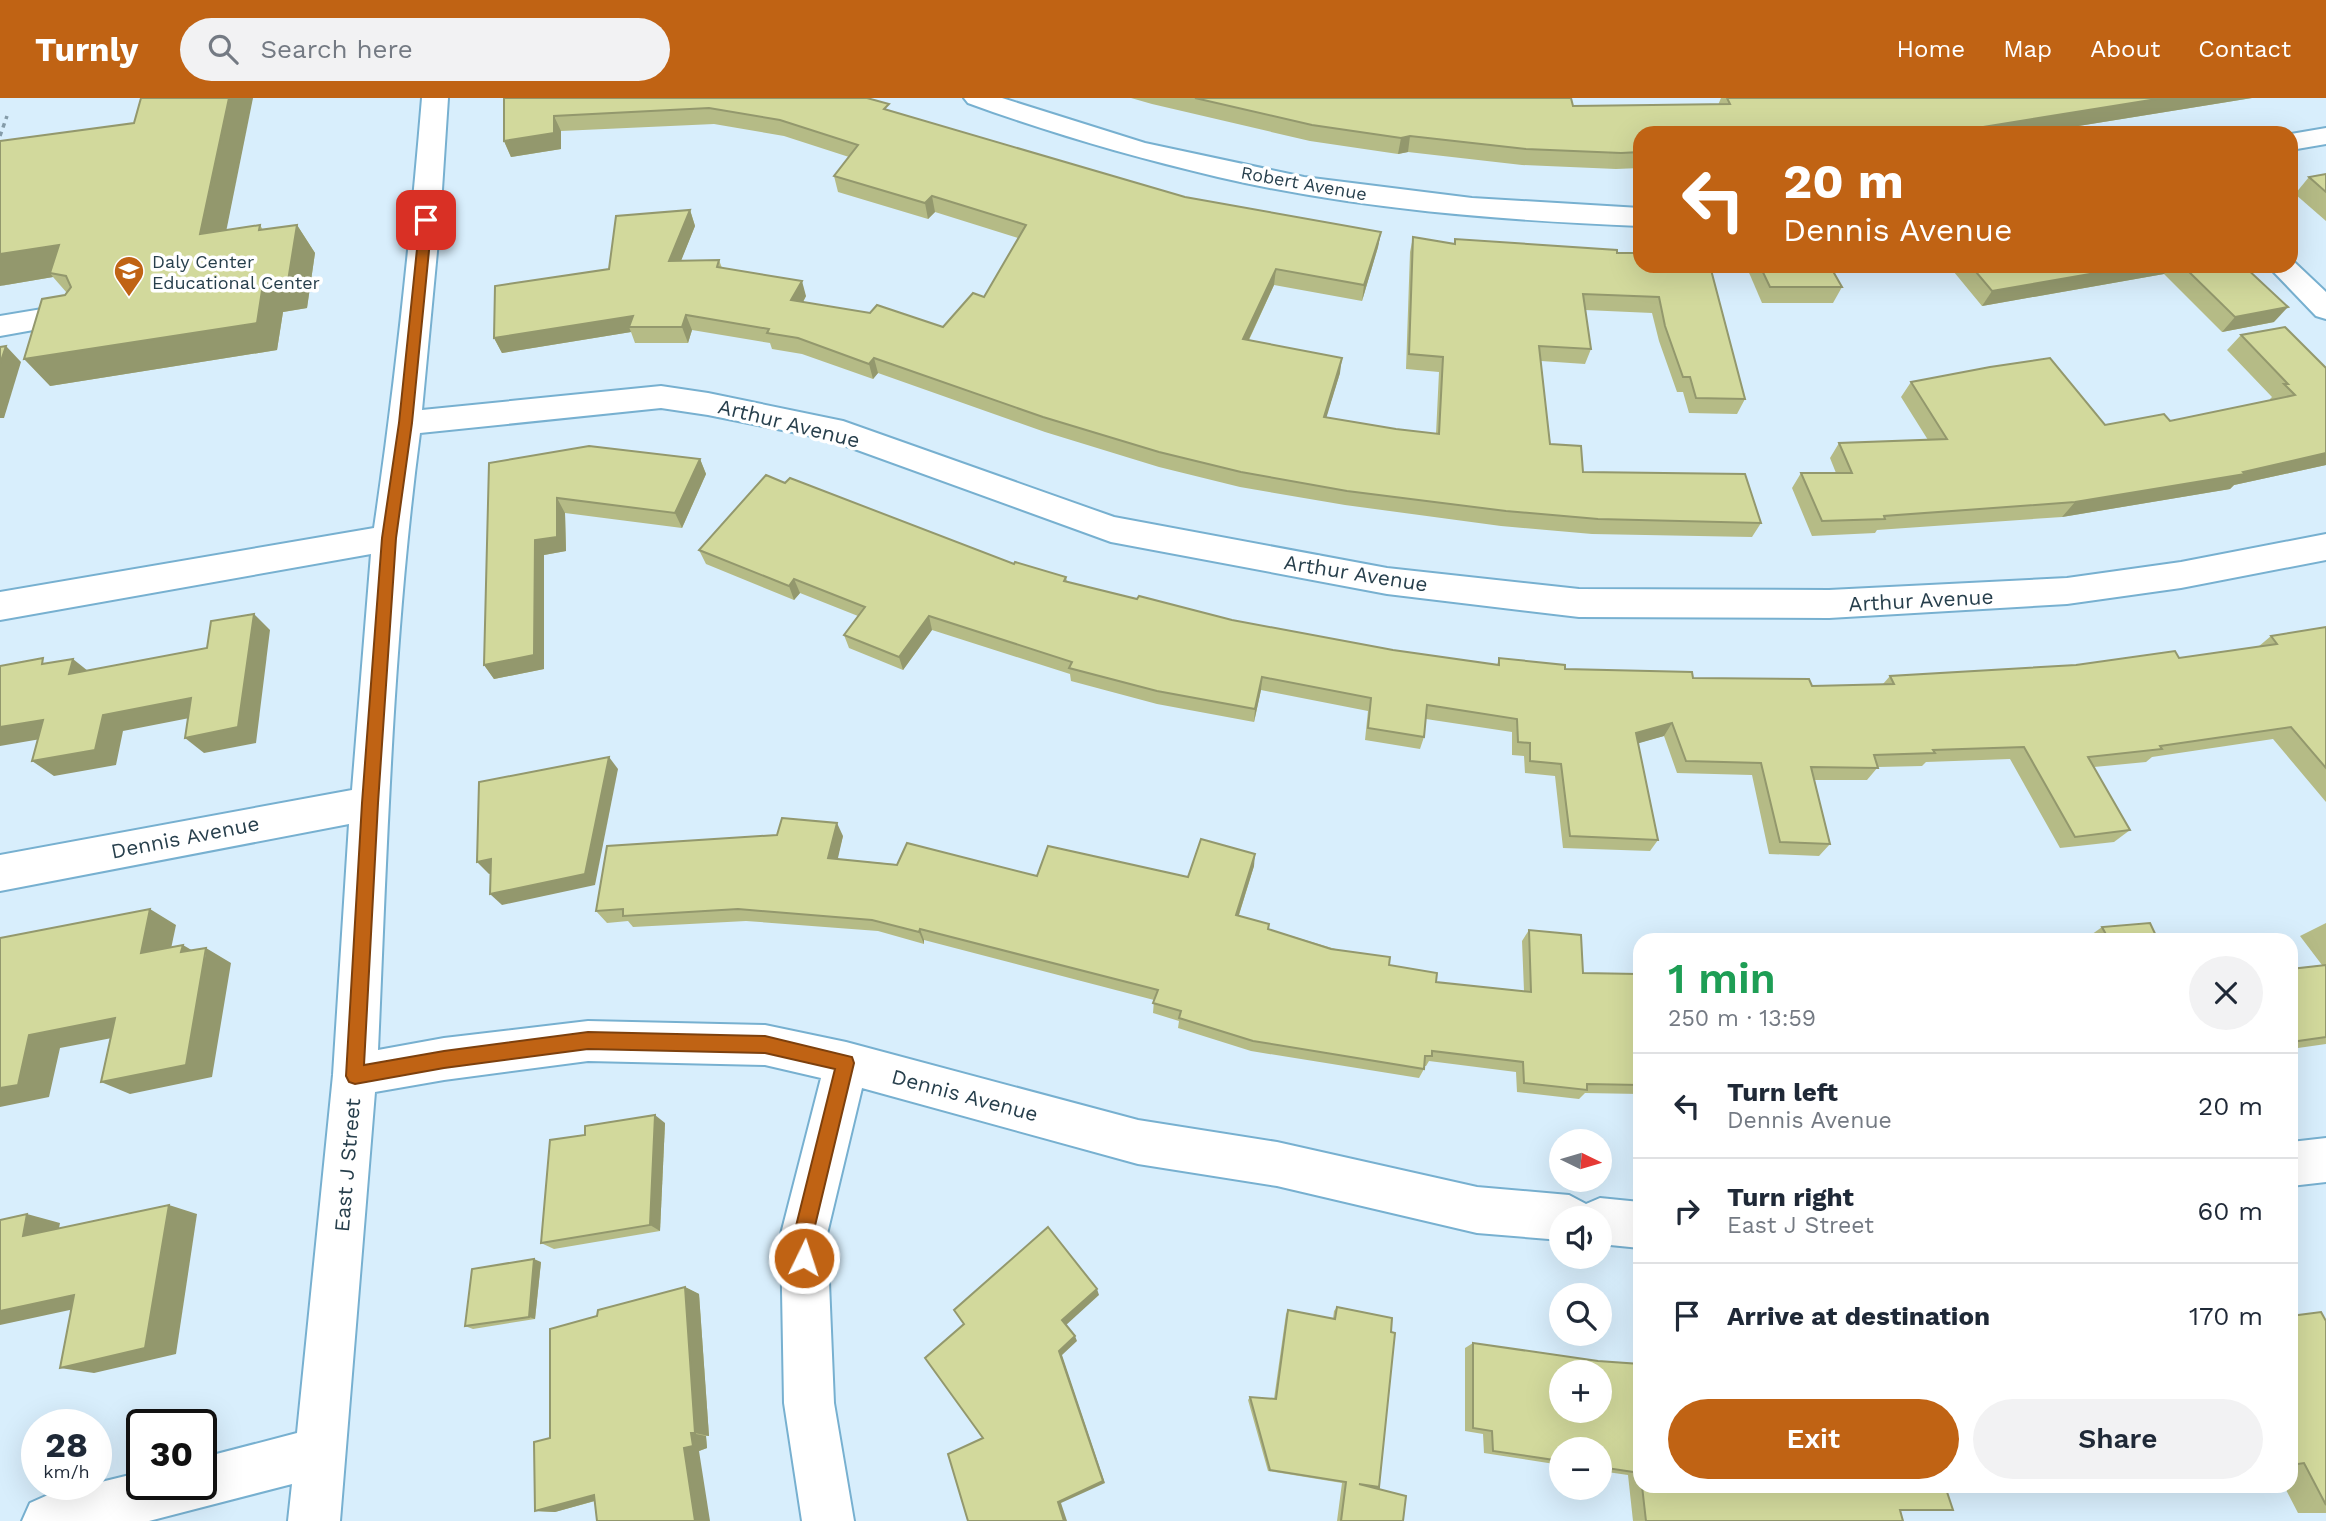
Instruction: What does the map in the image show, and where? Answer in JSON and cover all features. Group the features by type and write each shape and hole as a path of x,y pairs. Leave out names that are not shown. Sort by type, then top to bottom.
{"street":[{"name":"East J Street","path":"314,1521 355,1076 370,803 389,538 405,423 426,220 435,98"},
{"name":"Robert Avenue","path":"977,98 1032,119 1109,140 1293,183 1398,200 1498,211 1633,217"},
{"path":"2298,141 2326,136"},
{"path":"2289,273 2326,309"},
{"path":"0,326 78,313"},
{"name":"Arthur Avenue","path":"405,423 661,397 708,404 832,429 1111,529 1387,581 1579,603 1829,604 2067,591 2181,575 2326,547"},
{"path":"0,606 389,538"},
{"name":"Dennis Avenue","path":"0,873 370,803"},
{"name":"Dennis Avenue","path":"355,1076 444,1059 588,1041 765,1045 845,1063 1138,1142 1277,1164 1477,1210 1549,1216"},
{"path":"828,1521 809,1403 804,1234 845,1063"},
{"path":"2298,1163 2326,1160"},
{"path":"1612,1222 1633,1224"},
{"path":"217,1479 320,1452"},
{"path":"48,1521 132,1500"}],"path":[{"path":"0,136 8,116"}],"building":[{"path":"141,98 229,98 200,234 260,225 259,230 297,225 288,281 263,284 257,323 24,359 42,299 65,295 71,287 66,276 50,273 59,245 0,254 0,141 134,123"},
{"path":"504,98 867,98 889,104 884,109 1185,197 1381,232 1364,285 1276,269 1243,339 1342,358 1324,417 1439,434 1443,357 1409,354 1413,237 1455,244 1455,239 1617,250 1617,253 1633,253 1633,273 1712,273 1745,399 1696,398 1690,377 1683,377 1665,326 1659,297 1583,294 1591,349 1539,346 1550,444 1581,446 1583,472 1745,474 1761,523 1598,519 1506,511 1347,491 1241,472 1159,452 1043,417 874,358 869,364 798,338 767,333 769,329 686,315 682,327 629,327 633,316 494,338 495,286 609,269 616,216 690,210 669,261 719,260 717,267 802,281 791,300 870,313 877,305 943,327 973,293 984,297 1026,225 932,196 925,203 834,176 858,145 780,120 709,108 554,116 554,133 504,141"},
{"path":"1195,98 1571,98 1573,106 1730,104 1727,98 2163,98 1989,126 1633,126 1633,152 1621,153 1526,149 1410,136 1401,138 1312,125"},
{"path":"2326,174 2326,192 2309,177"},
{"path":"1763,273 1834,273 1842,287 1770,287"},
{"path":"1977,273 2096,273 1992,291"},
{"path":"2190,273 2252,273 2288,307 2235,317"},
{"path":"2285,327 2326,368 2326,453 2243,472 2245,474 2075,502 1884,516 1885,519 1822,521 1801,473 1852,473 1839,443 1947,439 1911,382 1990,367 2050,358 2105,425 2164,414 2170,421 2295,395 2284,384 2288,384 2241,335"},
{"path":"6,346 0,364 0,347"},
{"path":"589,446 700,459 675,513 557,498 557,537 535,540 534,655 484,665 489,463"},
{"path":"766,475 785,483 790,478 1014,564 1015,562 1066,577 1064,581 1137,599 1139,596 1232,620 1393,650 1499,665 1499,658 1565,665 1565,669 1692,672 1693,678 1809,679 1812,686 1894,684 1890,676 2076,665 2175,651 2179,658 2277,644 2271,636 2326,627 2326,768 2291,727 2160,746 2162,749 2088,757 2130,830 2075,837 2024,747 1874,755 1878,768 1811,767 1830,844 1780,842 1761,763 1686,761 1672,723 1636,733 1658,840 1570,836 1561,764 1530,761 1530,743 1518,742 1517,719 1427,705 1424,737 1368,728 1371,698 1262,677 1255,709 1157,691 1069,668 1072,662 929,616 899,657 844,635 865,607 794,579 789,586 699,550"},
{"path":"254,614 238,727 185,738 191,698 103,715 95,750 32,761 43,720 0,727 0,666 43,658 42,664 73,659 69,674 207,648 211,621"},
{"path":"609,757 585,874 490,894 491,859 477,862 479,782"},
{"path":"782,818 837,823 828,858 897,865 907,843 1037,876 1048,846 1188,877 1201,839 1255,854 1236,915 1269,924 1268,929 1331,949 1390,957 1389,965 1437,973 1436,982 1531,992 1529,930 1581,935 1583,973 1633,974 1633,1085 1587,1084 1587,1090 1524,1083 1523,1062 1432,1051 1432,1056 1425,1056 1424,1069 1253,1041 1179,1018 1181,1011 1153,1003 1158,990 920,929 919,932 872,920 738,909 623,916 623,909 596,911 607,846 777,835"},
{"path":"150,909 141,953 183,945 181,952 206,948 186,1065 101,1082 115,1018 29,1035 18,1085 0,1088 0,938"},
{"path":"2150,923 2155,933 2105,933 2102,927"},
{"path":"2326,965 2326,1037 2298,1041 2298,968"},
{"path":"655,1115 650,1225 541,1243 550,1140 585,1135 585,1126"},
{"path":"169,1205 145,1348 60,1368 74,1295 0,1311 0,1220 27,1214 23,1236"},
{"path":"1048,1227 1097,1289 1062,1320 1075,1336 1059,1351 1103,1481 1058,1502 1064,1521 968,1521 948,1454 983,1438 925,1358 964,1324 954,1310"},
{"path":"534,1259 529,1317 465,1326 472,1269"},
{"path":"685,1287 695,1433 691,1433 693,1446 684,1448 695,1521 597,1521 594,1495 535,1511 534,1442 550,1438 550,1329 597,1316 598,1310"},
{"path":"1337,1307 1392,1318 1391,1332 1395,1333 1379,1487 1359,1484 1406,1496 1403,1521 1341,1521 1346,1482 1270,1470 1250,1397 1276,1399 1288,1310 1335,1319"},
{"path":"2321,1312 2326,1321 2326,1505 2304,1463 2298,1464 2298,1315"},
{"path":"1473,1343 1591,1360 1549,1360 1549,1423 1612,1423 1612,1362 1633,1364 1633,1472 1612,1469 1612,1437 1549,1437 1549,1459 1493,1451 1492,1431 1473,1428"},
{"path":"1643,1493 1947,1493 1953,1510 1900,1510 1903,1521 1646,1521"}],"place":[{"name":"Daly Center Educational Center","path":"129,298"}],"route":[{"path":"426,220 405,423 389,538 370,803 355,1076 444,1059 588,1041 765,1045 845,1063 804,1234 804,1258"}]}
